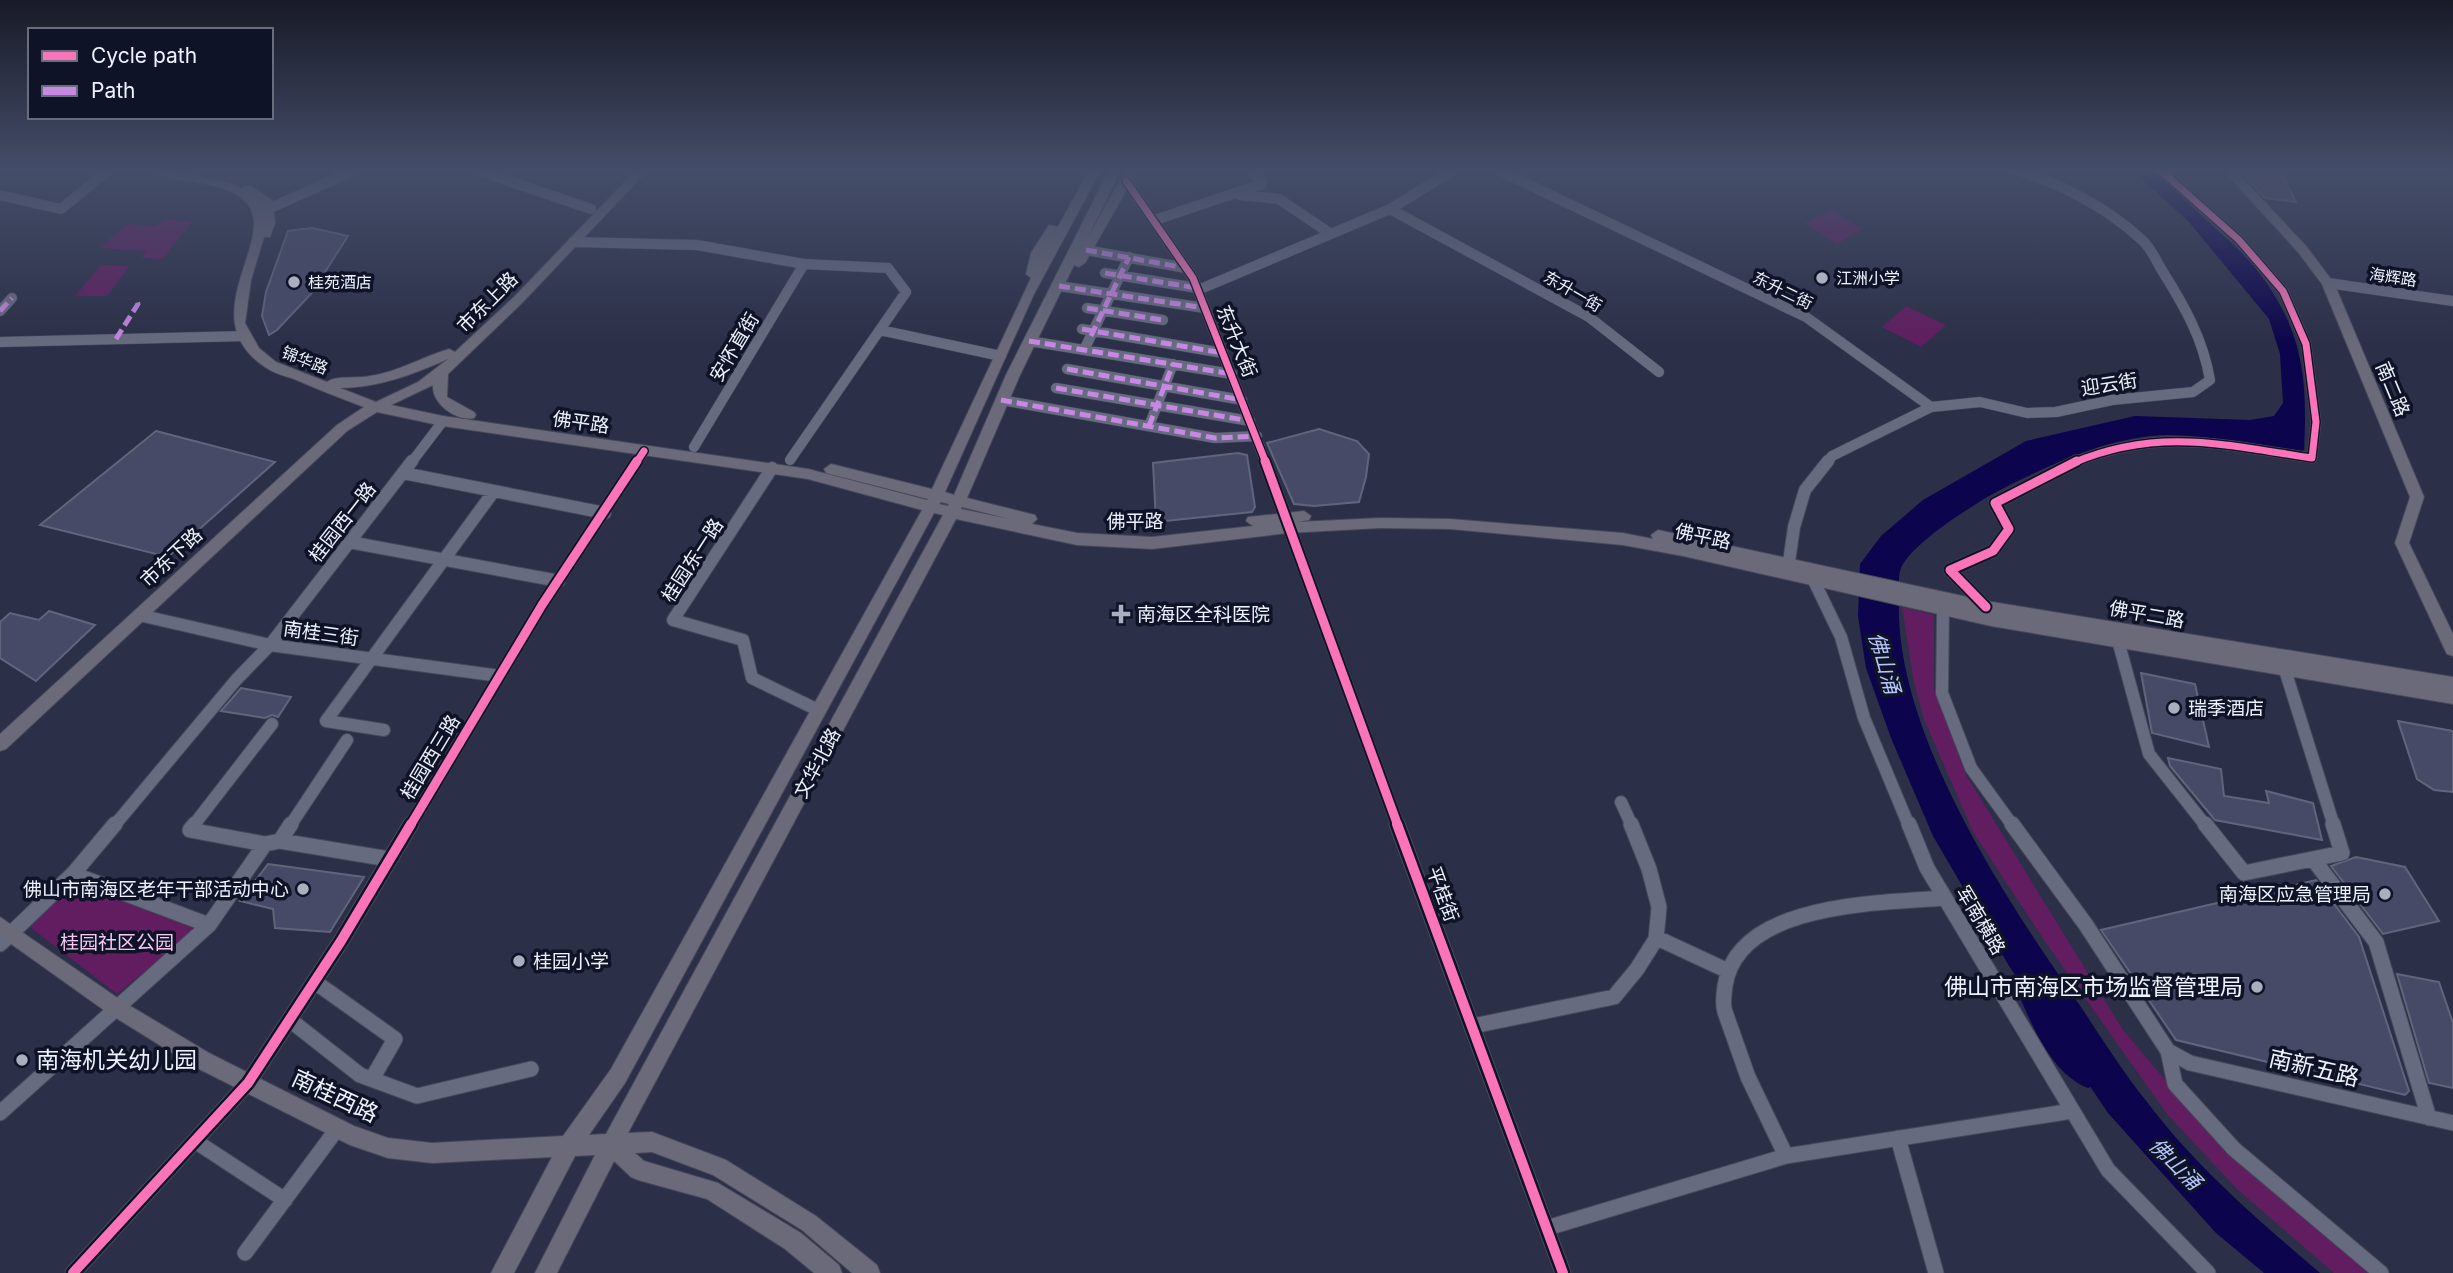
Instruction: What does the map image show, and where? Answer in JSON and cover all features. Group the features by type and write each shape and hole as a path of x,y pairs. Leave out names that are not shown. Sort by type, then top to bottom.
{"main road":[{"path":"246,337 239,323 244,280 261,227"},
{"name":"锦华路","path":"268,227 248,304 246,323 258,346 276,360 375,403"},
{"name":"市东上路","path":"375,403 429,372 573,227"},
{"name":"市东上路","path":"375,403 423,385 441,373 517,300 586,227"},
{"path":"1028,294 1038,253 1053,227"},
{"path":"502,1273 570,1144 618,1076 933,501 1028,294 1064,227"},
{"path":"1081,249 1090,227"},
{"path":"1081,249 1095,227"},
{"name":"南二路","path":"2282,227 2328,283 2417,497 2402,543 2453,650"},
{"name":"文华北路","path":"546,1273 611,1145 954,506 1029,341 1054,292 1081,249"},
{"name":"锦华路","path":"246,337 254,351 271,365 375,403"},
{"path":"333,383 356,385 379,380 449,353"},
{"path":"441,373 439,394 442,400 469,415"},
{"name":"佛平路","path":"375,403 790,460 933,501"},
{"name":"佛平路","path":"375,403 443,421 808,474 954,506 1077,539 1152,543 1375,512 1426,513 1630,530 1788,562 1837,579 1910,596"},
{"name":"市东下路","path":"1,738 342,428 375,403"},
{"name":"市东下路","path":"1,738 333,425 375,403"},
{"name":"佛平路","path":"1286,523 1450,524 1623,539 1814,581 1837,579"},
{"name":"佛平二路","path":"1910,596 2453,684"},
{"name":"佛平二路","path":"1910,596 1943,611 2119,644 2453,697"},
{"name":"南桂西路","path":"4,934 202,1060 337,1129 388,1148 432,1153 652,1142 719,1167 809,1223 869,1273"},
{"path":"611,1145 638,1170 711,1190 793,1241 831,1273"}],"street":[{"name":"东升大街","path":"1160,227 1197,289 1257,436 1286,523"},
{"path":"1321,227 1331,234"},
{"path":"1105,273 1197,289 1347,227"},
{"name":"东升一街","path":"1424,227 1589,317 1659,372"},
{"name":"东升二街","path":"1618,227 1806,317 1931,407"},
{"name":"迎云街","path":"1788,562 1794,527 1805,490 1832,456 1931,407 1980,402 2027,413 2056,412 2112,400 2193,392 2210,380 2206,350 2189,312 2144,242 2123,227"},
{"path":"1986,607 1950,570 1993,551 2009,529 1995,503 2083,459 2142,442 2207,443 2312,458 2316,422 2305,344 2283,291 2225,227"},
{"path":"573,242 697,245 804,264 888,268 906,292 790,460"},
{"path":"1081,249 1186,268"},
{"path":"1084,350 1087,330 1103,310 1129,257"},
{"name":"安怀直街","path":"694,447 804,264"},
{"name":"海辉路","path":"2328,283 2453,301"},
{"path":"1054,292 1111,294 1205,308"},
{"path":"0,311 12,298"},
{"path":"1147,360 1169,303"},
{"path":"1087,307 1163,320"},
{"path":"880,330 1001,356"},
{"path":"1087,330 1223,353"},
{"path":"0,342 246,337"},
{"path":"1029,341 1232,374"},
{"path":"1081,414 1108,354"},
{"path":"1149,426 1173,364"},
{"path":"1067,369 1242,400"},
{"path":"1056,388 1250,421"},
{"path":"1002,400 1215,439 1257,436"},
{"name":"桂园西一路","path":"4,934 72,874 227,691 270,645 443,421"},
{"name":"桂园西三路","path":"248,1083 314,982 559,581 645,451"},
{"name":"桂园东一路","path":"772,468 673,620 743,640 752,678 818,710"},
{"path":"403,473 605,513"},
{"path":"384,730 326,722 494,491"},
{"name":"平桂街","path":"1286,523 1563,1273"},
{"path":"349,542 559,581"},
{"name":"军南横路","path":"1814,581 1841,637 1864,718 1927,868 2108,1170 2208,1273"},
{"path":"1943,611 1942,693 1971,768 2086,925 2168,1051 2175,1084 2234,1149 2381,1273"},
{"name":"南桂三街","path":"139,615 270,645 500,676"},
{"path":"2119,644 2149,754 2244,873 2343,853 2285,670"},
{"path":"272,724 190,831 265,844 280,841 389,859"},
{"path":"280,841 347,740"},
{"path":"1472,1026 1614,997 1657,938 1658,908 1649,865 1621,802"},
{"path":"0,1113 209,925 265,844"},
{"path":"2313,859 2376,942 2429,1118"},
{"path":"72,874 209,925"},
{"path":"1786,1156 1737,1051 1723,1004 1726,970 1749,939 1787,921 1829,910 1945,898"},
{"path":"1657,938 1726,970"},
{"path":"314,982 395,1039 372,1079"},
{"path":"290,1020 360,1075 417,1096 531,1069"},
{"name":"南新五路","path":"2168,1051 2190,1063 2453,1123"},
{"path":"73,1273 248,1083"},
{"path":"1546,1228 1786,1156 2072,1111"},
{"path":"245,1253 337,1129"},
{"path":"1898,1138 1936,1273"},
{"path":"195,1141 285,1200"}],"green space":[{"path":"124,227 188,227 162,259 142,258 146,251 99,248"},
{"path":"1811,227 1862,229 1837,244"},
{"path":"101,265 129,266 107,296 75,296"},
{"path":"1906,306 1946,325 1921,347 1882,327"},
{"path":"1902,607 1934,615 1934,689 1966,775 2123,1030 2228,1154 2368,1273 2334,1273 2237,1189 2167,1114 2046,943 1973,832 1924,719 1914,683"},
{"name":"桂园社区公园","path":"73,883 196,929 117,994 30,927"}],"water":[{"path":"2193,227 2215,227 2253,265 2282,309 2292,330 2303,374 2304,450 2295,452 2232,441 2168,435 2125,440 2083,452 2004,488 1930,536 1905,560 1900,571 1899,597 1902,649 1914,703 1934,757 1989,866 2020,917 2121,1067 2166,1126 2229,1192 2320,1273 2264,1273 2216,1233 2108,1113 2009,966 1933,836 1891,738 1866,668 1858,616 1860,564 1881,536 1923,500 2026,441 2135,416 2250,420 2274,416 2283,403 2280,354 2269,319"}],"building":[{"name":"桂苑酒店","path":"312,228 348,236 311,294 269,335 262,316 266,292 288,231"},
{"path":"1319,429 1357,441 1369,454 1359,502 1314,506 1294,504 1267,443"},
{"path":"156,431 275,462 168,557 40,525"},
{"path":"1238,453 1247,455 1255,507 1252,512 1156,522 1153,463"},
{"path":"49,611 95,625 36,681 0,658 0,622 10,613 39,620"},
{"name":"瑞季酒店","path":"2141,673 2195,684 2209,747 2152,733"},
{"path":"241,688 291,697 278,717 272,715 265,718 221,711"},
{"path":"2398,721 2453,731 2453,792 2434,790 2417,779"},
{"path":"2168,758 2221,769 2224,796 2269,803 2266,791 2313,803 2322,840 2215,820 2170,766"},
{"name":"南海区应急管理局","path":"2356,857 2405,867 2439,921 2383,934 2331,866"},
{"name":"佛山市南海区老年干部活动中心","path":"268,864 364,877 330,932 275,928 273,909 240,901"},
{"name":"佛山市南海区市场监督管理局","path":"2316,880 2359,937 2409,1091 2405,1095 2176,1040 2101,930"},
{"path":"2397,974 2439,982 2453,1023 2453,1088 2429,1083"}],"waterway":[{"name":"佛山涌","path":"2031,993 2056,1043 2088,1075"}],"marked path":[{"path":"1086,250 1186,268"},
{"path":"1091,336 1129,257"},
{"path":"1105,273 1197,288"},
{"path":"1059,286 1205,308"},
{"path":"0,311 12,298"},
{"path":"116,339 138,304 136,298"},
{"path":"1087,308 1163,320"},
{"path":"1082,329 1223,353"},
{"path":"1029,341 1232,374"},
{"path":"1149,426 1173,364"},
{"path":"1067,369 1242,400"},
{"path":"1056,388 1250,421"},
{"path":"1001,400 1215,438 1257,436"}],"cycle path":[{"path":"1158,227 1193,278 1257,436 1288,528 1563,1273"},
{"path":"1986,607 1950,570 1993,551 2009,529 1995,503 2066,466 2124,445 2162,441 2227,445 2312,458 2316,422 2306,344 2283,291 2225,227"},
{"path":"73,1273 248,1083 341,941 542,605 644,451"}],"place":[{"name":"江洲小学","path":"1822,278"},
{"name":"桂苑酒店","path":"294,282"},
{"name":"南海区全科医院","path":"1121,614"},
{"name":"瑞季酒店","path":"2174,708"},
{"name":"佛山市南海区老年干部活动中心","path":"303,889"},
{"name":"南海区应急管理局","path":"2385,894"},
{"name":"桂园小学","path":"519,961"},
{"name":"佛山市南海区市场监督管理局","path":"2257,987"},
{"name":"南海机关幼儿园","path":"22,1060"}]}
